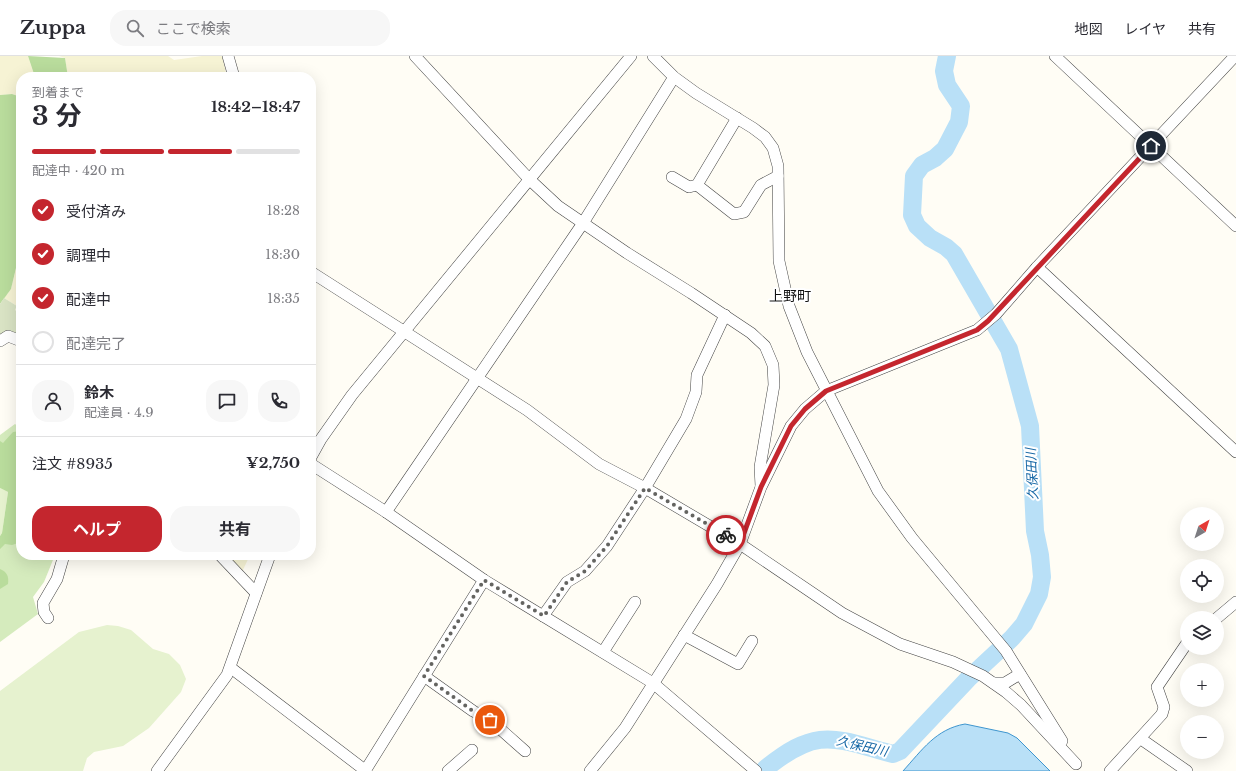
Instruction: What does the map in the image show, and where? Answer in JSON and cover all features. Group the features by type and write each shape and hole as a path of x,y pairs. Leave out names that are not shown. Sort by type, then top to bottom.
{"street":[{"path":"228,56 233,72"},
{"path":"414,56 529,179 558,206 752,333 765,346 773,365 774,385 760,467 761,487"},
{"path":"316,449 335,417 631,56"},
{"path":"653,56 674,78 765,137 773,148 778,166 779,261 789,306 807,352 826,391 878,490 899,522 999,641 1079,768"},
{"path":"1055,56 1236,226"},
{"path":"590,771 625,728 717,584 740,544 761,487 791,426 805,409 826,391 977,330 992,318 1037,267 1235,56"},
{"path":"386,512 583,223 674,78"},
{"path":"672,177 689,187 697,185 737,118"},
{"path":"697,185 734,214 744,212 761,185 778,176"},
{"path":"1037,267 1236,452"},
{"path":"316,275 527,410 599,464 645,488 740,544 842,613 900,644 971,670 994,683 1021,705 1079,768"},
{"path":"544,616 567,582 585,571 607,546 645,488 686,419 696,392 697,375 725,315"},
{"path":"0,341 8,336 16,339"},
{"path":"316,467 386,512 484,580 653,683 756,771"},
{"path":"48,618 43,603 57,579 63,560"},
{"path":"225,560 256,593"},
{"path":"157,771 229,671 268,560"},
{"path":"229,671 288,712 365,771 484,580"},
{"path":"603,652 635,602"},
{"path":"1224,612 1236,602"},
{"path":"684,635 738,664 752,641"},
{"path":"1110,771 1141,739 1162,714 1164,707 1157,687 1180,653"},
{"path":"994,683 1005,683 1020,674"},
{"path":"424,676 473,711 490,720 525,751"},
{"path":"1141,739 1187,771"},
{"path":"448,771 472,750"}],"shaded area":[{"path":"0,56 28,56 33,72 16,72 16,95 12,94 0,95"},
{"path":"59,56 168,56 174,60 202,56 222,56 226,72 67,72 65,58"},
{"path":"16,268 16,305 4,298 11,289"},
{"path":"231,560 248,560 242,572"}],"green space":[{"path":"28,56 65,58 67,72 33,72"},
{"path":"12,94 16,95 16,268 11,289 0,304 0,95"},
{"path":"4,298 16,305 16,336 0,336 0,304"},
{"path":"15,424 16,425 16,560 53,560 44,582 33,597 38,614 0,642 0,435"},
{"path":"13,432 16,432 16,544 12,545 5,544 0,549 0,536 2,533 8,492 0,488 0,441 3,443"},
{"path":"0,488 8,492 2,533 0,536"},
{"path":"0,569 7,575 8,584 0,589"},
{"path":"107,625 118,626 131,630 153,649 169,654 180,665 186,679 181,692 149,728 123,746 94,752 87,758 83,771 0,771 0,691 79,632"}],"water":[{"path":"965,724 1008,733 1017,738 1050,771 903,771 930,742 946,730"}],"waterway":[{"name":"久保田川","path":"765,769 783,755 799,746 813,741 826,739 840,740 893,754 900,751 968,679 1012,638 1024,624 1039,594 1042,577 1040,555 1035,531 1030,426 1009,349 954,254 946,247 930,238 917,226 912,215 914,176 922,165 935,158 945,149 959,122 961,106 947,85 944,71 947,56"}],"way so far":[{"path":"490,720 473,711 436,683 424,676 484,580 544,616 567,582 585,571 607,546 645,488 726,535"}],"district":[{"name":"上野町","path":"790,296"}],"route":[{"path":"726,535 740,544 761,487 791,426 805,409 826,391 977,330 996,314 1035,269 1151,146"}]}
